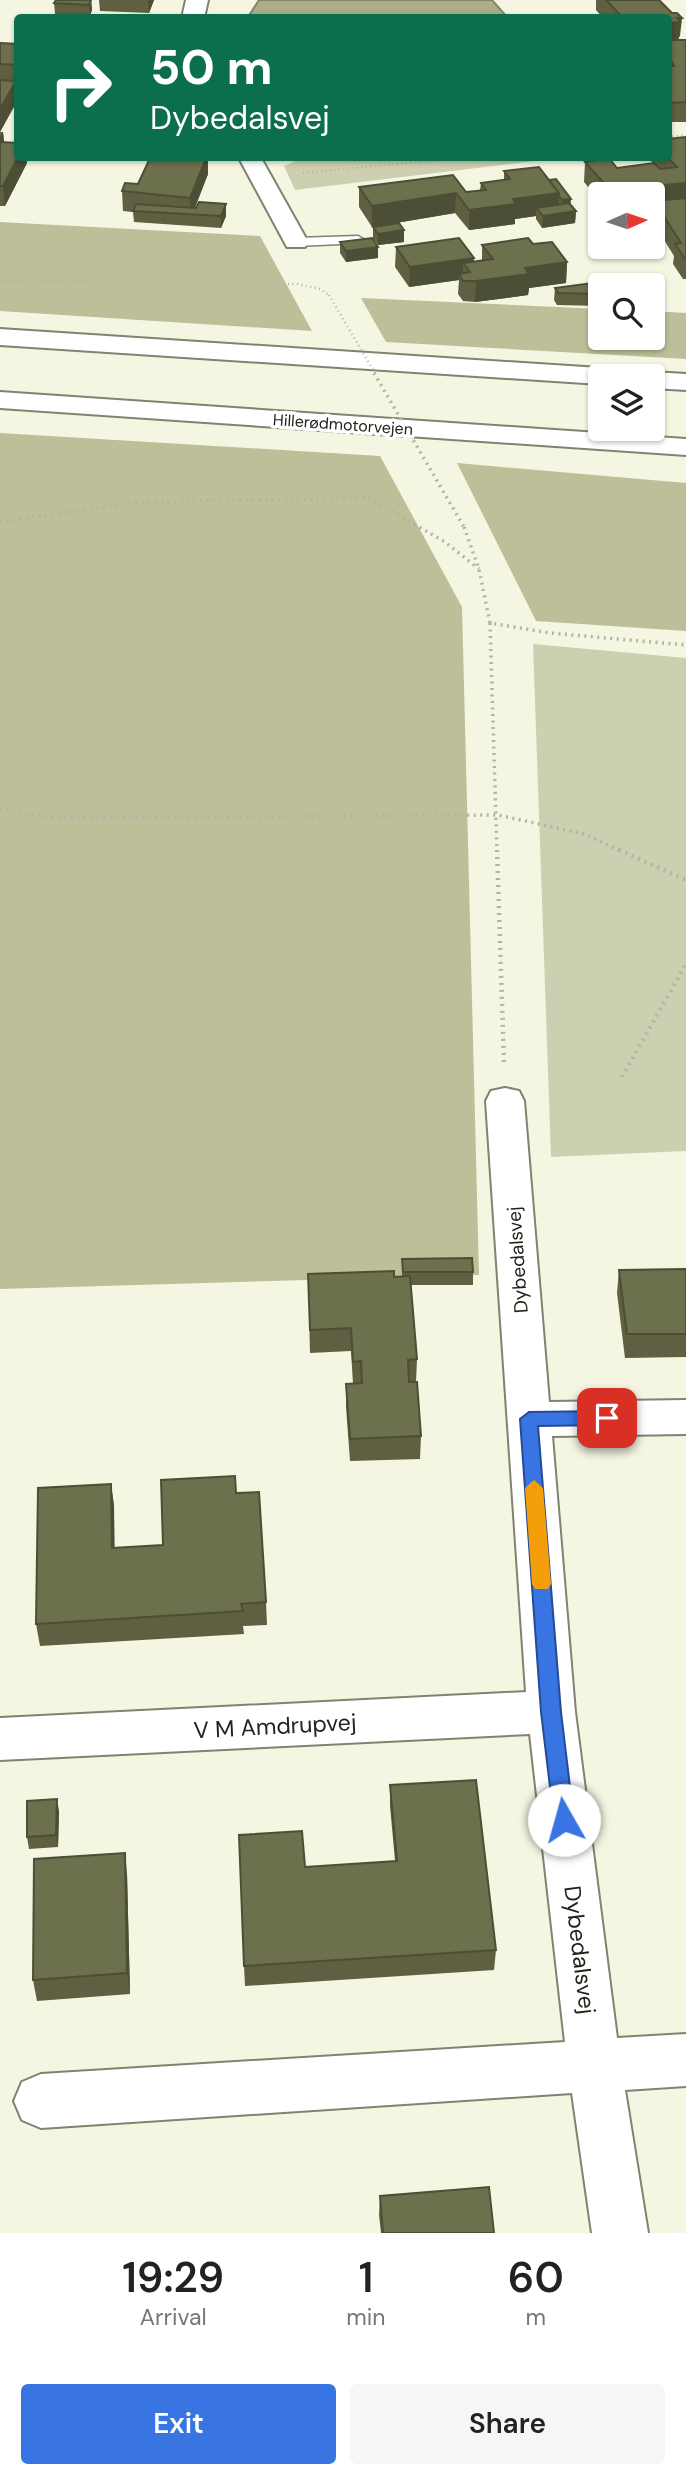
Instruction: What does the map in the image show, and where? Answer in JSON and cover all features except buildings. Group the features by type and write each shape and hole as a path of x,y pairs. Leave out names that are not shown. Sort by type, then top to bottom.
{"main road":[{"path":"255,167 296,242"},
{"path":"0,337 588,375"},
{"path":"665,381 686,382"},
{"name":"Hillerødmotorvejen","path":"0,400 686,447"},
{"name":"Dybedalsvej","path":"505,1101 551,1712 594,2064 620,2233"},
{"path":"529,1419 686,1417"},
{"name":"V M Amdrupvej","path":"0,1740 551,1712"},
{"path":"41,2101 686,2060"}],"lane":[{"path":"296,242 358,240"}],"path":[{"path":"255,167 390,161"},
{"path":"289,274 298,284"},
{"path":"0,281 298,284 320,289 329,295 464,527 479,569 490,623 505,1101"},
{"path":"0,522 140,502 369,498 445,542 479,569"},
{"path":"490,623 550,633 686,645"},
{"path":"0,809 51,818 498,815 584,834 686,880"},
{"path":"622,1077 686,964"}],"shaded area":[{"path":"259,0 492,0 504,14 250,14"},
{"path":"296,161 534,161 295,190 284,166"},
{"path":"0,222 260,236 312,331 0,311"},
{"path":"361,298 588,308 588,350 665,350 665,312 686,313 686,359 386,342"},
{"path":"0,433 380,456 462,607 479,1275 0,1289"},
{"path":"457,463 686,483 686,631 536,621"},
{"path":"533,644 686,658 686,1151 551,1157"}],"slow traffic":[{"path":"534,1488 541,1584"}],"route":[{"path":"564,1820 551,1712 529,1419 607,1418"}]}
